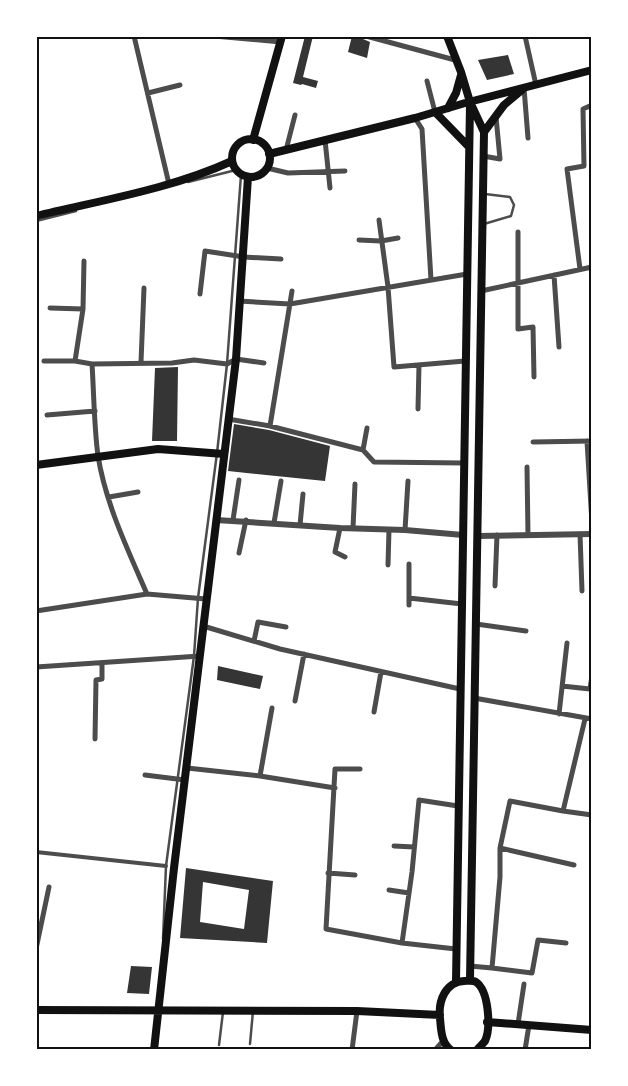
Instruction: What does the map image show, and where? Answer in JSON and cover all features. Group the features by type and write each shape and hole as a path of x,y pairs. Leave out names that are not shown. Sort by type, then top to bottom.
{"main road":[{"path":"447,36 470,102 484,132 470,980"},
{"path":"253,140 282,39"},
{"path":"269,154 415,118 592,70"},
{"path":"448,108 456,93 461,72"},
{"path":"484,132 504,105 524,88"},
{"path":"456,982 470,102"},
{"path":"435,112 469,147"},
{"path":"154,1050 181,779 187,768 197,656 204,626 202,598 216,520 221,453 228,419 236,359 242,174 232,161 233,152 241,142 253,140 263,144 269,154 267,168 259,176 242,174"},
{"path":"36,216 169,184 208,172 232,161"},
{"path":"464,429 479,429"},
{"path":"36,466 158,449 221,453"},
{"path":"461,635 476,634"},
{"path":"451,1050 443,1041 440,1015 443,995 449,986 456,982 470,980 475,981 483,990 486,998 487,1022 485,1040 477,1050"},
{"path":"36,1010 357,1011 440,1015"},
{"path":"487,1022 592,1030"}],"street":[{"path":"89,36 132,36 148,93 169,184"},
{"path":"214,36 282,39"},
{"path":"366,36 455,60"},
{"path":"524,36 536,85"},
{"path":"427,81 435,112"},
{"path":"148,93 180,84"},
{"path":"524,88 528,138"},
{"path":"580,269 567,169 584,166 583,109 592,105"},
{"path":"286,150 295,115"},
{"path":"483,156 500,159 496,116"},
{"path":"415,118 422,129 431,280"},
{"path":"325,140 330,172 330,188"},
{"path":"267,168 288,173 345,171"},
{"path":"379,220 388,287 394,367 466,360"},
{"path":"518,232 518,328 533,328 534,377"},
{"path":"359,240 381,241 398,238"},
{"path":"200,294 205,252 281,258"},
{"path":"75,361 83,309 84,261"},
{"path":"481,291 592,267"},
{"path":"239,301 290,304 467,274"},
{"path":"554,275 559,347"},
{"path":"141,362 144,288"},
{"path":"270,426 292,291"},
{"path":"50,308 83,309"},
{"path":"44,361 75,361 92,364 172,363 194,360 227,364 236,359 264,363"},
{"path":"92,364 98,457 117,524 147,594"},
{"path":"418,409 419,365"},
{"path":"47,415 95,411"},
{"path":"228,419 270,426 363,450 374,462 464,463"},
{"path":"363,450 367,428"},
{"path":"534,442 590,441 592,523"},
{"path":"36,466 36,482"},
{"path":"527,467 528,535"},
{"path":"233,520 239,480"},
{"path":"274,524 281,481"},
{"path":"405,530 408,481"},
{"path":"353,528 355,484"},
{"path":"109,497 138,492"},
{"path":"300,525 303,494"},
{"path":"216,520 246,520 274,524 405,530 463,535"},
{"path":"239,553 246,520"},
{"path":"340,528 335,552 345,557"},
{"path":"388,566 389,530"},
{"path":"580,534 582,591"},
{"path":"477,536 592,534"},
{"path":"495,586 497,535"},
{"path":"409,564 409,605"},
{"path":"36,611 147,594 202,598"},
{"path":"409,598 462,604"},
{"path":"254,641 258,622 286,627"},
{"path":"476,624 526,631"},
{"path":"204,626 280,648 460,690"},
{"path":"558,714 568,643"},
{"path":"295,701 304,654"},
{"path":"36,667 197,656"},
{"path":"95,739 96,680 102,679 102,662"},
{"path":"374,712 381,672"},
{"path":"562,686 590,689 592,676"},
{"path":"474,698 592,720"},
{"path":"260,776 272,708"},
{"path":"564,811 585,719"},
{"path":"187,768 260,776 335,788"},
{"path":"360,769 335,768 326,929 402,943 456,949"},
{"path":"145,775 181,779"},
{"path":"402,943 419,800 458,806"},
{"path":"492,968 500,877 500,848 510,800 592,815"},
{"path":"394,846 414,847"},
{"path":"500,848 574,865"},
{"path":"36,852 166,866"},
{"path":"328,873 355,875"},
{"path":"36,949 49,887"},
{"path":"389,890 409,893"},
{"path":"470,966 532,973 538,940 566,943"},
{"path":"518,1024 524,984"},
{"path":"352,1050 357,1011"},
{"path":"525,1050 529,1025"},
{"path":"435,1050 443,1041"}],"lane":[{"path":"36,221 242,174"},
{"path":"482,224 511,216 514,205 510,197 483,194"},
{"path":"160,998 166,866 181,779 197,656 202,598 221,453 227,364 240,256"},
{"path":"219,1045 223,1010"},
{"path":"250,1044 254,1011"}],"building":[{"path":"305,36 313,36 303,77 318,81 316,88 293,83"},
{"path":"352,36 362,36 363,39 370,42 367,58 348,52"},
{"path":"508,55 514,74 487,80 478,60"},
{"path":"178,367 177,441 152,441 155,368"},
{"path":"234,424 269,430 330,446 325,481 228,471"},
{"path":"218,666 263,676 260,689 217,680"},
{"path":"186,868 273,881 267,943 180,938","holes":["203,882 249,890 244,929 200,922"]},
{"path":"131,966 152,967 149,994 127,993"}]}
